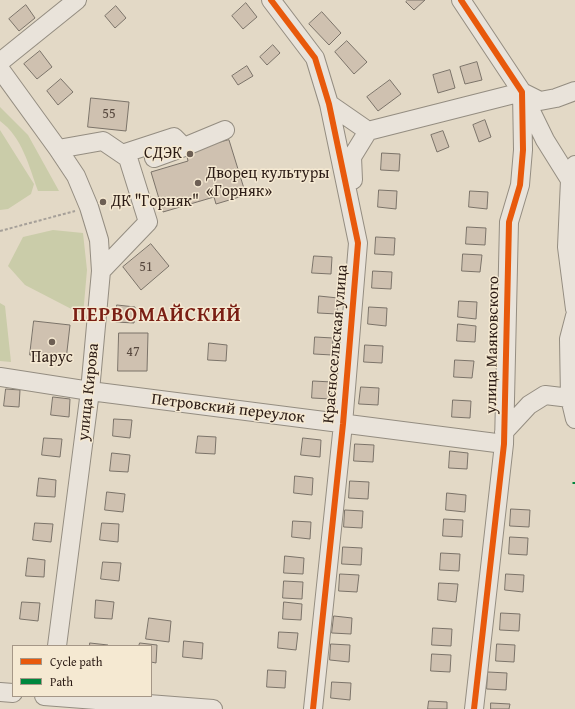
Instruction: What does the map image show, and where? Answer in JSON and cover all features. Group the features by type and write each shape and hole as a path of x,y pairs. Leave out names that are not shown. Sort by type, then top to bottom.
{"street":[{"path":"0,62 78,0"},
{"name":"Красносельская улица","path":"271,0 315,58 329,104 358,243 343,424 313,709"},
{"path":"461,0 522,92 545,140 573,172 567,247 575,309"},
{"name":"улица Кирова","path":"0,69 58,148 76,176 89,206 99,240 101,271 90,392 57,645"},
{"path":"329,104 368,131 522,92 540,101 556,98 575,91"},
{"name":"улица Маяковского","path":"474,709 504,438 509,222 520,185 522,150 522,92"},
{"path":"154,158 226,130"},
{"name":"Красносельская улица","path":"354,220 352,157 368,131"},
{"path":"122,154 174,137 184,147"},
{"path":"58,148 103,141 128,158 148,222 101,271"},
{"path":"575,316 572,338 570,398 575,419"},
{"name":"Петровский переулок","path":"0,376 90,392 343,424 504,438"},
{"path":"504,438 529,405 545,395 570,398"},
{"path":"0,692 12,693"},
{"path":"49,709 50,697"},
{"path":"63,697 213,709"}],"path":[{"path":"0,231 89,206"}],"green space":[{"path":"0,107 28,135 59,191 38,191 24,153 14,135 0,121"},
{"path":"0,130 34,184 31,194 8,209 0,210"},
{"path":"53,230 83,233 87,270 83,315 25,285 8,266 23,237"},
{"path":"0,303 5,306 11,362 0,361"}],"building":[{"path":"408,0 425,0 414,10 406,2"},
{"path":"246,3 257,17 243,29 232,16"},
{"path":"26,5 35,18 19,31 9,19"},
{"path":"116,6 126,18 115,28 105,16"},
{"path":"322,12 341,33 329,45 309,24"},
{"path":"347,41 367,62 354,74 335,52"},
{"path":"273,45 280,53 267,65 260,57"},
{"path":"40,51 52,67 37,79 24,64"},
{"path":"477,62 482,80 465,84 460,67"},
{"path":"247,66 253,76 238,85 232,76"},
{"path":"450,70 455,88 438,93 433,75"},
{"path":"61,79 73,92 58,105 47,91"},
{"path":"390,80 401,94 378,111 367,97"},
{"path":"91,98 129,102 126,131 88,127"},
{"path":"485,120 491,137 479,142 473,125"},
{"path":"443,131 449,147 437,152 431,135"},
{"name":"Дворец культуры «Горняк»","path":"229,140 246,195 216,204 214,197 163,212 151,172 188,161 186,152"},
{"path":"382,153 400,154 399,171 381,170"},
{"path":"379,190 397,191 396,209 378,207"},
{"path":"470,191 488,192 487,209 469,207"},
{"path":"467,227 486,228 485,245 466,244"},
{"path":"376,237 395,238 394,255 375,254"},
{"path":"151,244 169,266 141,290 123,267"},
{"path":"463,254 482,255 480,272 462,271"},
{"path":"314,256 332,257 331,274 312,273"},
{"path":"373,271 392,272 391,289 372,288"},
{"path":"319,296 338,298 337,314 318,313"},
{"path":"459,301 477,302 476,319 458,317"},
{"path":"117,305 135,307 134,323 116,322"},
{"path":"369,307 387,308 386,326 368,324"},
{"path":"34,321 70,325 66,360 30,355"},
{"path":"458,324 476,326 475,342 457,341"},
{"path":"119,333 148,333 147,371 118,371"},
{"path":"315,337 333,338 332,355 314,354"},
{"path":"209,343 227,345 226,361 208,360"},
{"path":"365,345 383,346 382,363 364,362"},
{"path":"455,360 474,361 472,378 454,377"},
{"path":"313,381 332,382 331,399 312,398"},
{"path":"361,387 379,388 378,405 359,404"},
{"path":"6,389 20,390 19,407 4,406"},
{"path":"53,397 70,399 69,417 51,415"},
{"path":"453,400 471,401 470,418 452,417"},
{"path":"114,419 132,420 130,438 113,436"},
{"path":"198,436 216,437 215,454 196,453"},
{"path":"44,438 62,439 60,457 42,455"},
{"path":"303,438 321,440 320,457 301,455"},
{"path":"355,444 374,445 373,462 354,461"},
{"path":"450,451 468,453 467,469 449,468"},
{"path":"112,453 130,455 128,472 110,471"},
{"path":"295,476 313,478 312,495 294,493"},
{"path":"39,478 56,480 55,497 37,496"},
{"path":"350,481 369,482 368,499 349,498"},
{"path":"107,492 125,494 123,512 105,510"},
{"path":"447,493 466,495 465,512 446,510"},
{"path":"511,509 530,510 529,527 510,526"},
{"path":"345,510 363,511 362,528 344,527"},
{"path":"444,519 463,520 462,537 443,536"},
{"path":"293,521 311,522 310,539 292,537"},
{"path":"35,523 53,524 51,542 33,540"},
{"path":"102,523 119,524 118,542 100,540"},
{"path":"510,537 528,538 527,555 509,554"},
{"path":"343,547 362,548 361,565 342,564"},
{"path":"441,553 460,554 459,571 440,570"},
{"path":"285,556 304,558 303,574 284,573"},
{"path":"28,558 45,560 44,577 26,576"},
{"path":"103,562 121,563 119,581 101,579"},
{"path":"340,574 359,575 357,592 339,591"},
{"path":"506,574 524,575 523,592 505,590"},
{"path":"284,581 303,582 302,599 283,598"},
{"path":"439,583 458,584 456,602 438,600"},
{"path":"96,600 114,602 112,619 95,618"},
{"path":"22,602 40,603 38,621 20,619"},
{"path":"284,602 302,604 301,620 283,619"},
{"path":"501,613 520,614 519,631 500,630"},
{"path":"334,616 352,618 351,634 332,633"},
{"path":"149,618 171,621 169,642 146,639"},
{"path":"433,628 452,629 451,646 432,645"},
{"path":"279,632 298,633 296,650 278,648"},
{"path":"184,641 203,643 202,659 183,657"},
{"path":"90,643 108,645 90,645"},
{"path":"140,643 157,645 156,663 152,662 152,645 139,645"},
{"path":"331,644 350,645 349,662 330,660"},
{"path":"497,644 515,645 514,662 496,661"},
{"path":"432,654 451,655 450,672 431,671"},
{"path":"268,670 286,671 285,688 267,687"},
{"path":"488,672 507,673 506,690 487,689"},
{"path":"332,682 351,683 350,700 331,698"},
{"path":"429,701 447,702 447,709 428,709"},
{"path":"491,703 510,704 509,709 491,709"}],"cycle path":[{"path":"271,0 315,58 329,104 358,243 343,424 313,709"},
{"path":"461,0 522,92 523,150 520,185 509,222 504,444 474,709"}],"place":[{"name":"СДЭК","path":"190,154"},
{"name":"Дворец культуры «Горняк»","path":"198,183"},
{"name":"ДК \"Горняк\"","path":"103,202"},
{"name":"Парус","path":"52,342"}],"district":[{"name":"ПЕРВОМАЙСКИЙ","path":"157,316"}]}
